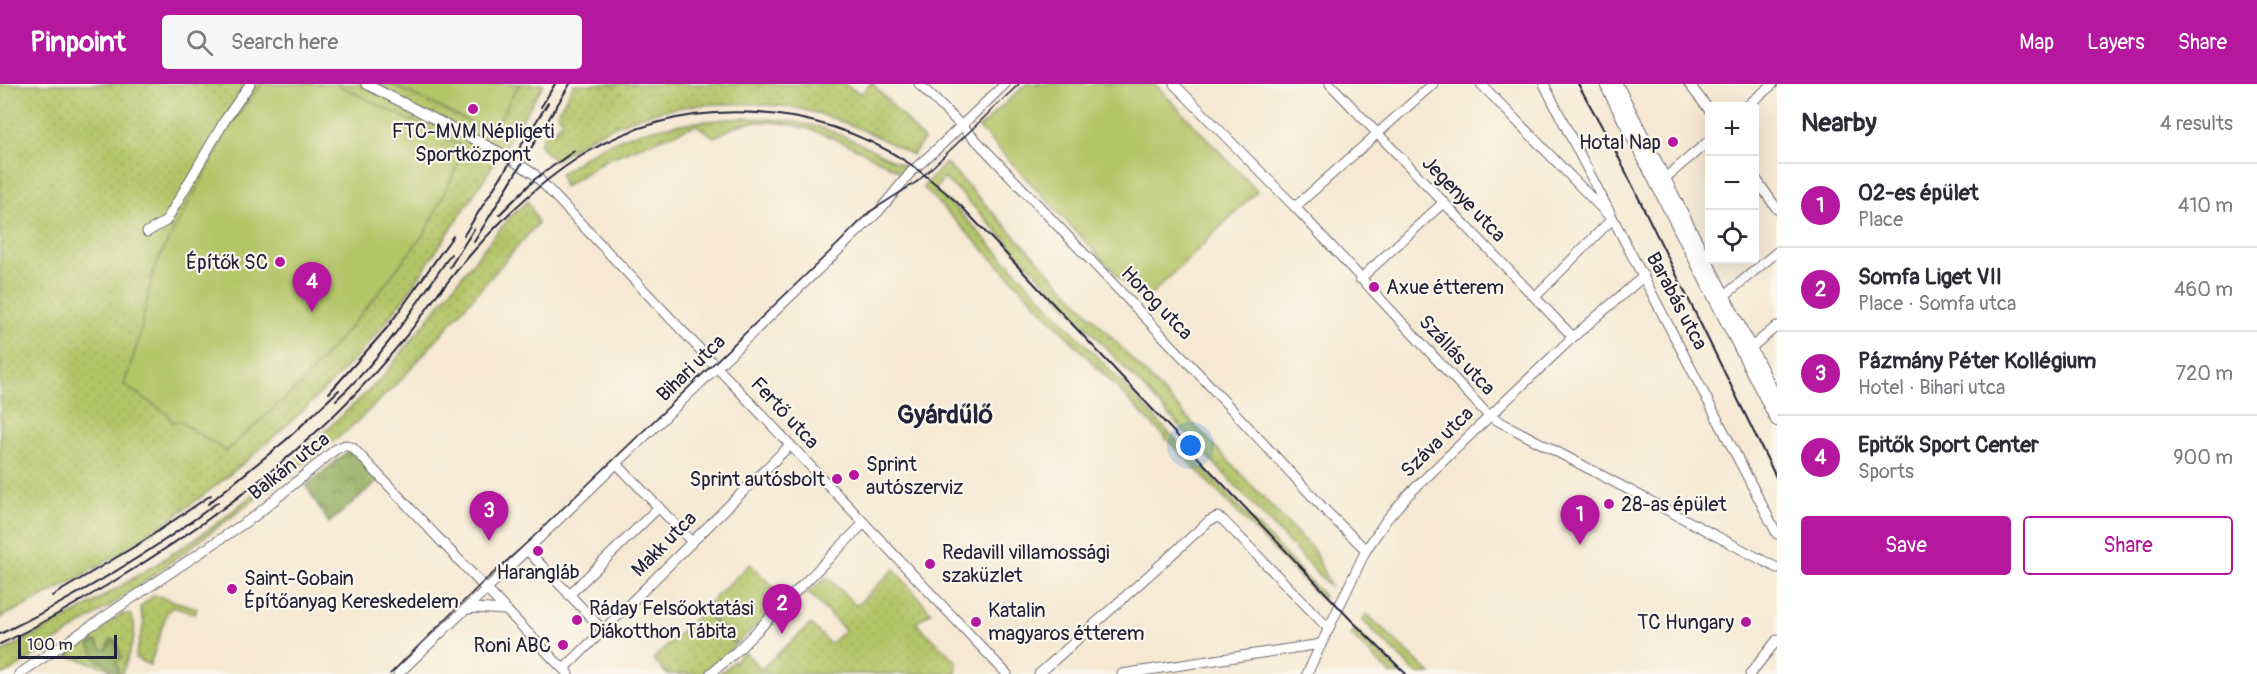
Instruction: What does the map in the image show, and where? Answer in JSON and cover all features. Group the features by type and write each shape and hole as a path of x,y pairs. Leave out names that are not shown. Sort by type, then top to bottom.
{"main road":[{"path":"1606,84 1660,181 1747,351 1775,400 1777,420"},
{"path":"1616,84 1660,181"}],"street":[{"path":"147,232 166,221 225,120 250,84"},
{"name":"Fertő utca","path":"366,84 501,153 534,174 1007,674"},
{"name":"Bihari utca","path":"398,674 879,211 910,172 1005,84"},
{"name":"Szállás utca","path":"1174,84 1295,207 1489,416 1777,568"},
{"name":"Jegenye utca","path":"1330,84 1573,337"},
{"path":"1295,207 1433,84"},
{"path":"1481,84 1612,219 1534,297"},
{"name":"Barabás utca","path":"1545,84 1612,219 1644,276 1777,534"},
{"path":"1689,84 1705,105"},
{"path":"1752,102 1773,84"},
{"name":"Horog utca","path":"922,85 1198,373 1327,512 1366,550"},
{"path":"1660,181 1705,144"},
{"path":"1583,191 1593,182"},
{"path":"1759,182 1777,209"},
{"path":"1360,279 1443,203"},
{"path":"1720,298 1777,252"},
{"name":"Száva utca","path":"1307,674 1366,550 1396,508 1573,337 1644,276"},
{"path":"1747,351 1777,326"},
{"name":"Balkán utca","path":"19,674 255,516 336,449 345,445 353,448 566,672"},
{"name":"Makk utca","path":"566,672 603,630 790,445"},
{"path":"616,464 692,542"},
{"path":"569,595 659,507"},
{"path":"1039,674 1209,521 1217,517 1223,520 1329,629"},
{"path":"710,674 736,652 864,523"},
{"path":"527,550 603,630"},
{"path":"464,610 474,608 505,610"},
{"path":"1750,674 1777,640"},
{"path":"1122,674 1321,644"},
{"path":"997,663 999,674"}],"green space":[{"path":"0,84 544,84 479,187 401,302 371,341 328,386 295,418 225,478 151,533 73,581 0,618"},
{"name":"Építők SC","path":"262,84 336,84 466,148 426,231 376,296 301,384 226,451 181,422 172,422 168,414 124,385 139,339 153,272 162,252 235,118"},
{"name":"FTC-MVM Népligeti Sportközpont","path":"391,84 519,84 492,133"},
{"path":"574,84 843,84 862,94 870,84 873,84 924,140 912,155 844,122 803,110 763,105 698,105 635,118 593,136 554,161 539,144 547,130 553,133 563,120 557,114"},
{"path":"1026,84 1155,84 1257,191 1143,303 979,128"},
{"path":"746,118 789,121 827,130 908,168 904,174 829,136 789,124 748,123 714,137 696,125 605,160 564,187 560,174 590,154 630,135 668,126"},
{"path":"946,163 1314,551 1331,588 963,195 943,178 935,191 958,210 1324,596 1322,600 923,187"},
{"path":"528,201 538,223 402,379 348,430 128,594 6,674 0,674 0,653 83,609 155,565 214,526 282,471 380,380 485,247 512,215"},
{"path":"347,452 356,453 380,479 329,523 306,486"},
{"path":"750,564 784,598 737,644 703,609"},
{"path":"894,569 931,612 916,623 957,662 956,674 719,674 745,652 761,669 811,624 830,644 845,630 808,592 828,577 856,606"},
{"path":"154,595 197,608 195,614 173,607 167,612 150,665 136,658 136,654 144,623 140,607"},
{"path":"703,611 735,645 705,674 667,674 653,659"},
{"path":"122,614 131,615 135,628 122,674 110,674 108,668 68,656 67,652 70,648"},
{"path":"1367,614 1431,674 1417,674 1362,620"},
{"path":"1355,629 1401,674 1390,674 1351,635"},
{"path":"111,639 116,641 122,658 116,662 119,671 117,674 112,674 106,664 97,660 89,645 96,641 102,649 107,649"}],"tram line":[{"path":"390,674 868,213 918,181 1019,84"}],"railway":[{"path":"541,107 555,84"},
{"path":"474,242 570,84"},
{"path":"1578,84 1614,148 1777,479"},
{"path":"464,235 548,103"},
{"path":"439,293 488,235 525,199 586,153 624,134 664,121 706,114 748,112 789,117 830,127 870,142 907,162 960,205 1350,619 1406,674"},
{"path":"499,215 535,179 574,151"},
{"path":"450,267 474,229"},
{"path":"329,393 387,328 453,236"},
{"path":"336,400 383,349 451,254"},
{"path":"0,644 42,623 111,583 205,522 250,488 335,415 374,374 443,286"},
{"path":"208,504 286,440 339,390"},
{"path":"52,596 142,542 211,495"},
{"path":"0,634 112,573 193,521 218,502"}],"place":[{"name":"FTC-MVM Népligeti Sportközpont","path":"473,109"},
{"name":"Hotal Nap","path":"1673,142"},
{"name":"Építők SC","path":"280,262"},
{"name":"Axue étterem","path":"1374,287"},
{"name":"Epitők Sport Center","path":"312,312"},
{"name":"Sprint autószerviz","path":"854,475"},
{"name":"Sprint autósbolt","path":"837,479"},
{"name":"28-as épület","path":"1609,504"},
{"name":"Pázmány Péter Kollégium","path":"489,541"},
{"name":"02-es épület","path":"1580,545"},
{"name":"Harangláb","path":"538,551"},
{"name":"Redavill villamossági szaküzlet","path":"930,564"},
{"name":"Saint-Gobain Építőanyag Kereskedelem","path":"232,589"},
{"name":"Ráday Felsőoktatási Diákotthon Tábita","path":"577,620"},
{"name":"Katalin magyaros étterem","path":"976,622"},
{"name":"TC Hungary","path":"1746,622"},
{"name":"Somfa Liget VII","path":"782,634"},
{"name":"Roni ABC","path":"563,645"}],"district":[{"name":"Gyárdűlő","path":"945,415"}]}
